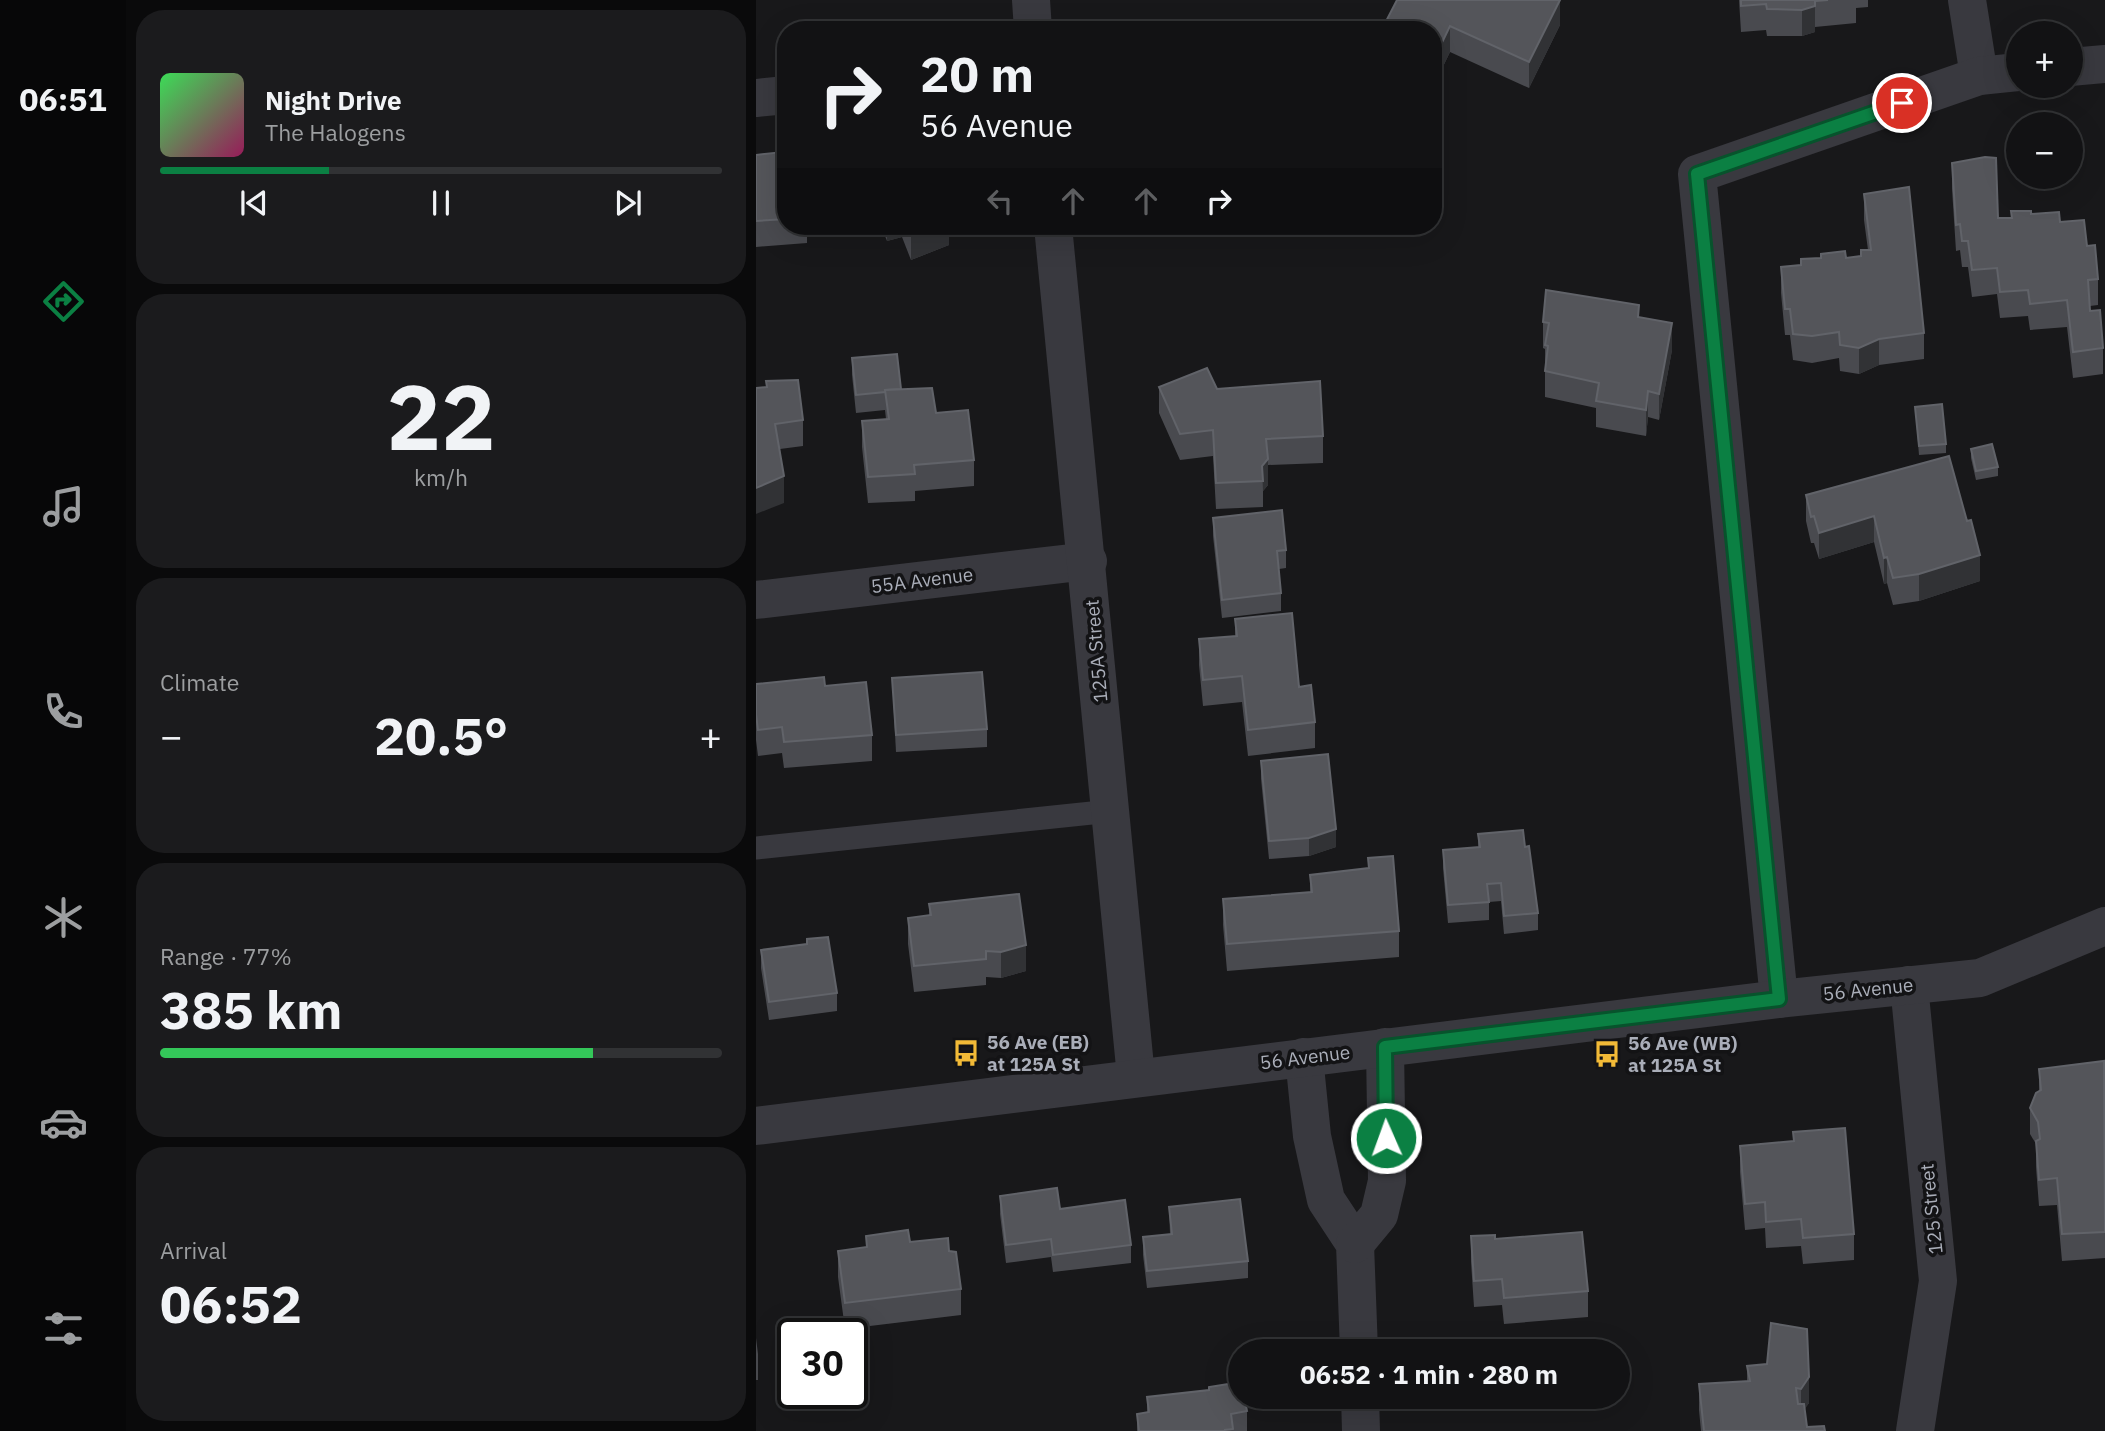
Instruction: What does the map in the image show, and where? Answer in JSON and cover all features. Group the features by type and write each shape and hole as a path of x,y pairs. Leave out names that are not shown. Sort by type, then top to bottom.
{"street":[{"path":"1031,0 1032,21"},
{"path":"1967,0 1979,76"},
{"path":"2083,66 2105,64"},
{"path":"1779,999 1697,174 1979,76 2006,73"},
{"path":"756,98 777,96"},
{"name":"125A Street","path":"1054,235 1088,561 1136,1077"},
{"name":"55A Avenue","path":"756,600 1088,561"},
{"name":"56 Avenue","path":"756,1126 1779,999 1980,978 2105,926"},
{"name":"125 Street","path":"1909,985 1938,1281 1915,1431"},
{"path":"1356,1244 1379,1216 1387,1181 1385,1047"},
{"path":"1304,1057 1312,1136 1326,1200 1356,1244 1359,1339"},
{"path":"1360,1409 1361,1431"}],"lane":[{"path":"756,848 1111,811"}],"building":[{"path":"1397,0 1560,0 1529,62 1450,26 1442,43 1442,21 1386,21"},
{"path":"1741,0 1828,0 1815,1 1815,6 1802,10 1767,9 1766,4 1741,6"},
{"path":"777,153 777,220 756,221 756,155"},
{"path":"1985,157 1996,158 1998,218 2012,218 2011,211 2031,211 2031,214 2059,212 2060,222 2084,220 2087,246 2095,245 2098,279 2088,280 2090,311 2100,310 2103,348 2073,352 2067,300 2030,304 2028,290 2000,292 1997,268 1972,270 1968,241 1962,241 1960,224 1956,225 1952,163"},
{"path":"1909,187 1924,333 1879,339 1859,348 1840,345 1839,332 1812,336 1793,334 1790,309 1785,309 1781,267 1801,265 1801,259 1821,258 1821,254 1845,251 1846,258 1861,256 1861,250 1871,250 1864,194"},
{"path":"1546,290 1639,305 1638,317 1672,323 1659,394 1648,391 1646,410 1596,401 1599,383 1545,371 1548,346 1545,345 1549,323 1543,322"},
{"path":"897,354 901,389 856,395 852,358"},
{"path":"1207,368 1217,389 1320,381 1323,436 1266,439 1268,459 1262,466 1263,481 1216,483 1213,430 1180,434 1159,387"},
{"path":"798,380 803,420 775,424 784,476 756,488 756,388 767,387 766,381"},
{"path":"932,388 936,413 968,410 974,460 914,465 915,474 868,477 862,421 889,419 885,390"},
{"path":"1942,404 1946,444 1919,446 1915,407"},
{"path":"1992,444 1998,467 1976,471 1971,449"},
{"path":"1949,456 1967,521 1971,520 1980,555 1919,574 1893,578 1887,557 1884,558 1874,516 1819,533 1814,516 1811,517 1806,495"},
{"path":"1282,510 1286,550 1277,551 1281,593 1222,600 1213,518"},
{"path":"1292,613 1299,687 1311,685 1315,722 1248,730 1242,676 1203,680 1199,639 1237,636 1235,619"},
{"path":"982,672 987,729 896,735 892,678"},
{"path":"824,677 825,686 866,682 872,735 784,742 782,727 758,730 756,684"},
{"path":"1328,754 1336,829 1309,838 1269,841 1261,761"},
{"path":"1523,830 1525,847 1529,846 1538,913 1504,916 1501,883 1487,884 1489,902 1448,905 1443,850 1480,847 1478,834"},
{"path":"1393,856 1399,931 1227,944 1223,899 1312,892 1310,875 1369,868 1368,858"},
{"path":"1019,894 1026,945 1001,952 986,951 986,959 914,966 908,918 931,915 929,904"},
{"path":"828,937 837,993 769,1002 761,950 807,944 807,939"},
{"path":"2104,1061 2105,1232 2062,1234 2057,1178 2039,1180 2036,1141 2040,1139 2038,1122 2030,1108 2036,1093 2041,1090 2039,1069"},
{"path":"1845,1128 1854,1234 1803,1238 1801,1219 1766,1222 1765,1202 1745,1204 1740,1146 1794,1141 1793,1132"},
{"path":"1057,1188 1060,1209 1125,1200 1131,1245 1053,1255 1051,1239 1006,1245 1000,1196"},
{"path":"1240,1199 1248,1261 1147,1271 1143,1237 1172,1234 1169,1207"},
{"path":"908,1230 910,1242 948,1238 949,1251 956,1252 961,1289 845,1303 838,1251 867,1247 866,1236"},
{"path":"1582,1232 1588,1291 1504,1298 1502,1279 1474,1281 1471,1236 1495,1235 1495,1239"},
{"path":"1771,1323 1807,1329 1809,1377 1801,1389 1796,1388 1798,1404 1804,1404 1807,1427 1824,1426 1825,1431 1704,1431 1699,1384 1750,1381 1747,1366 1767,1364"},
{"path":"1228,1384 1228,1409 1247,1409 1231,1414 1233,1429 1139,1431 1137,1414 1149,1412 1147,1397 1209,1390 1209,1387"}],"place":[{"name":"56 Ave (EB) at 125A St","path":"966,1053"},
{"name":"56 Ave (WB) at 125A St","path":"1607,1054"}],"route":[{"path":"1386,1138 1385,1047 1779,999 1697,174 1902,103"}]}
